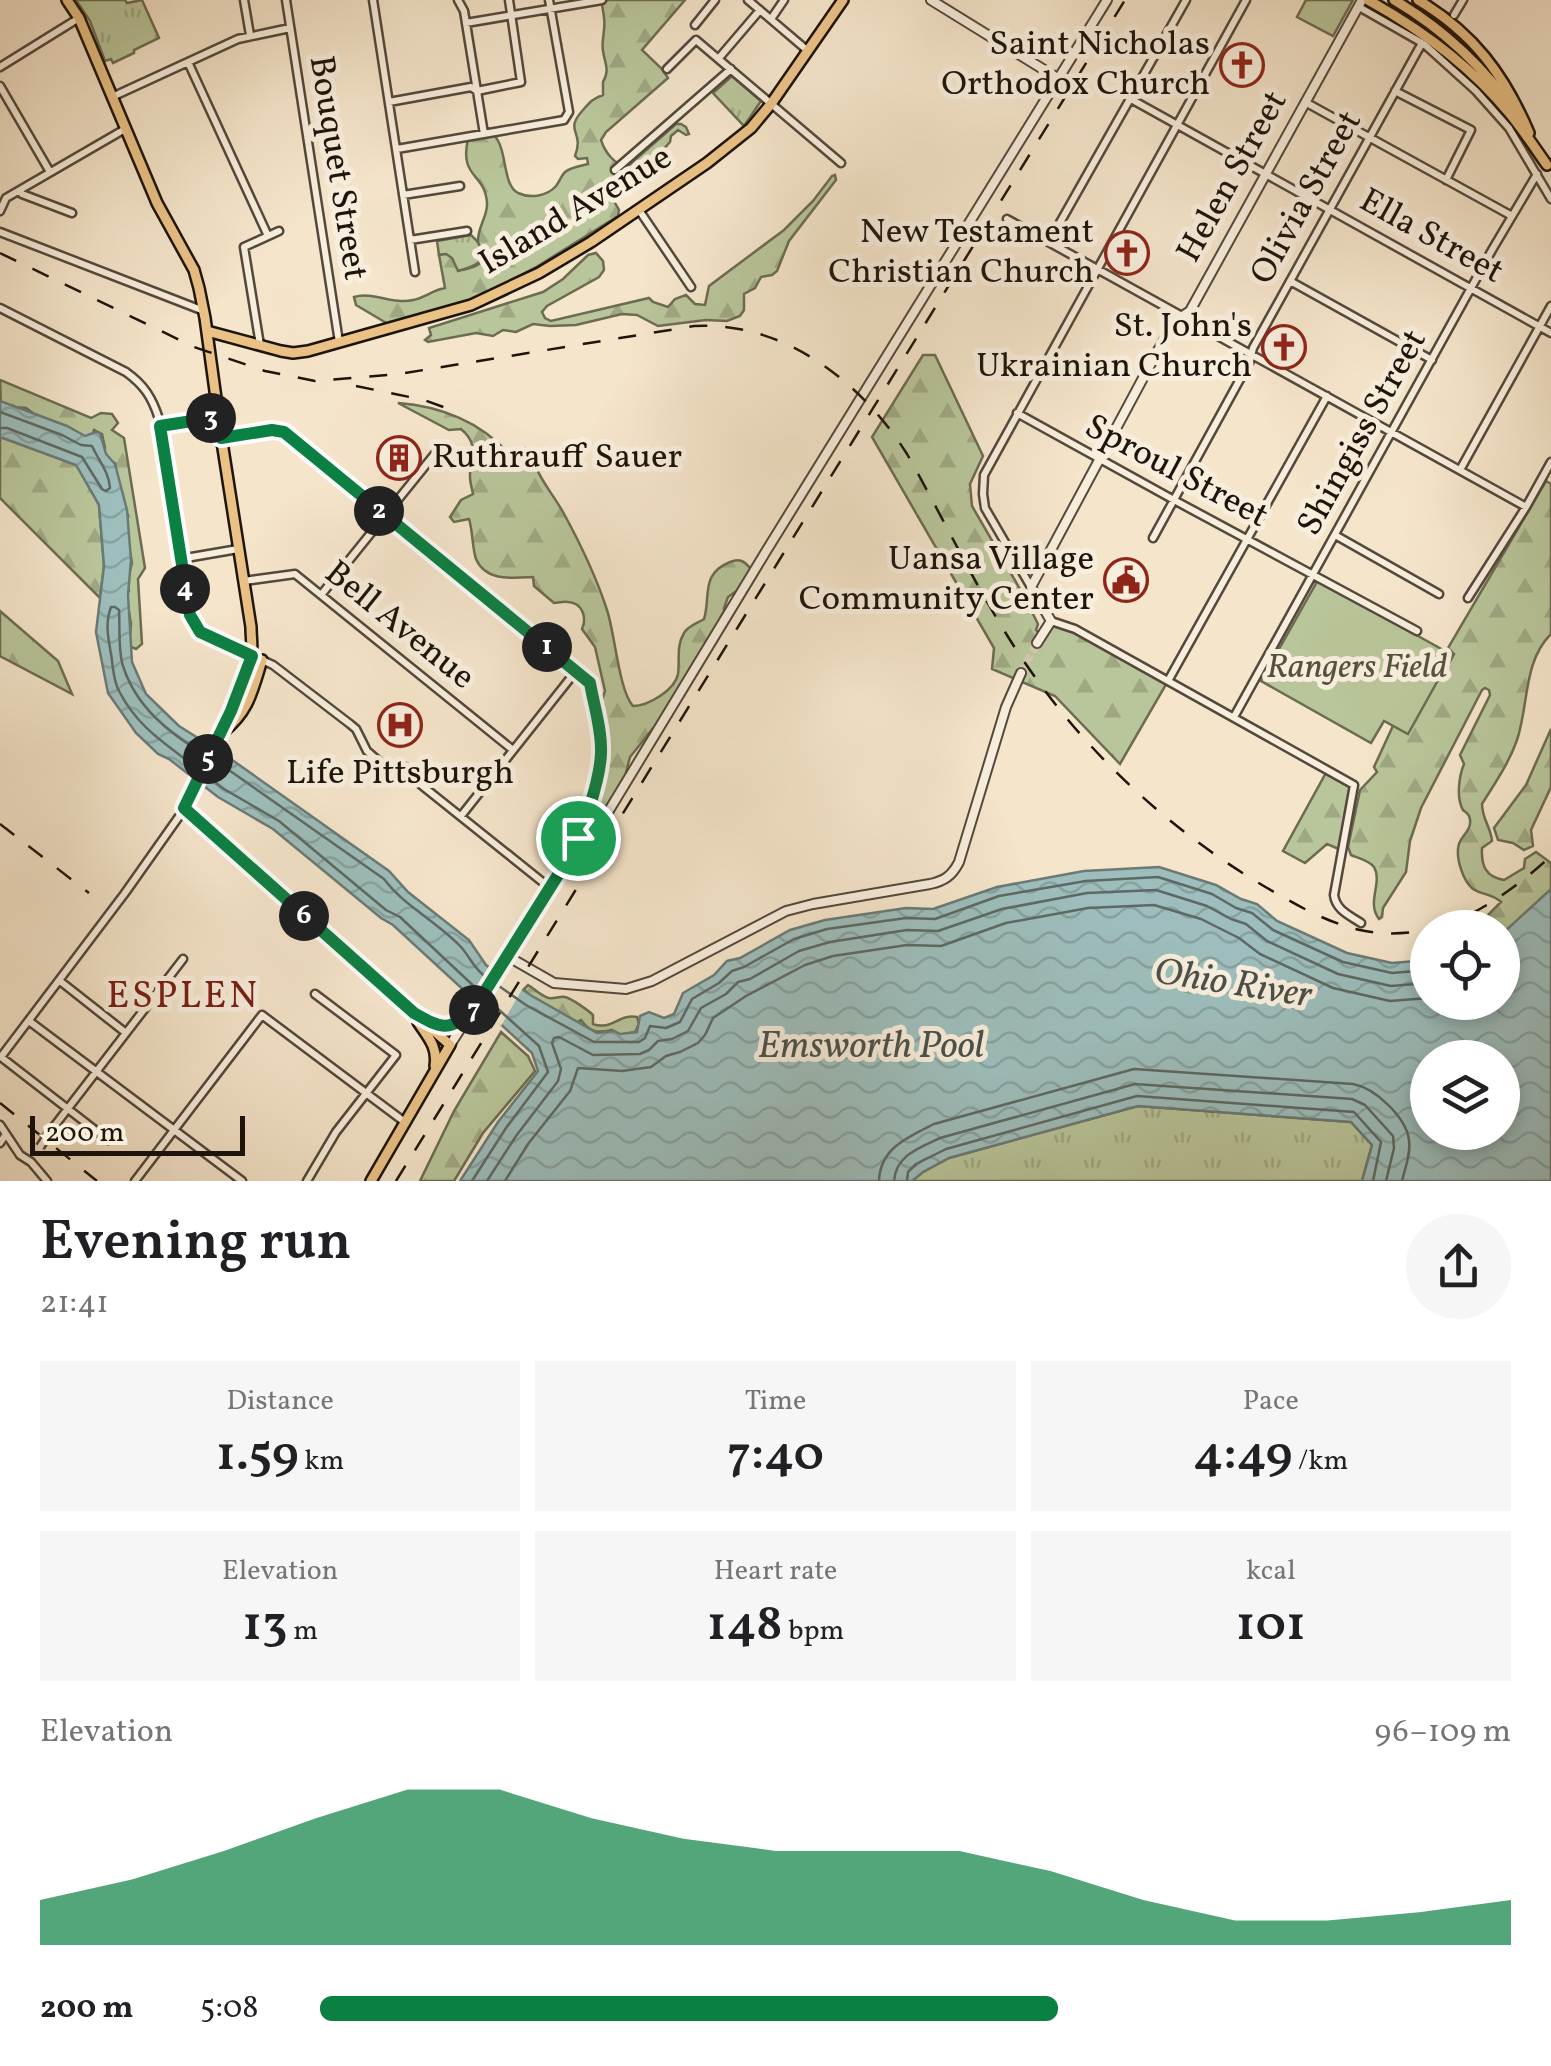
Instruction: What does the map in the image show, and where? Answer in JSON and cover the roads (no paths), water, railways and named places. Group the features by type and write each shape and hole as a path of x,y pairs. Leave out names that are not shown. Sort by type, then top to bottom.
{"main road":[{"path":"67,0 79,18 158,203 194,270 204,311 257,658 184,808 450,1045 371,1181"},
{"name":"Island Avenue","path":"207,331 294,353 471,305 540,274 639,210 747,132 772,104 843,0"},
{"path":"1394,0 1438,28 1490,78 1549,168"},
{"path":"1418,0 1458,28 1488,58 1519,108 1528,136"},
{"path":"1363,2 1398,16 1445,50 1506,108 1528,136"},
{"path":"411,1010 442,1027 458,1024 472,1014"},
{"path":"411,1010 432,1041 434,1075"}],"street":[{"path":"244,0 250,35"},
{"name":"Bouquet Street","path":"286,0 340,343"},
{"path":"373,0 414,272"},
{"path":"458,0 464,12 484,134"},
{"path":"464,12 468,0"},
{"path":"389,102 518,84 522,78 509,0"},
{"path":"466,23 549,4 602,0"},
{"path":"694,24 715,0"},
{"path":"748,0 808,51"},
{"path":"770,20 784,0"},
{"path":"931,0 1059,79"},
{"path":"578,838 587,839 599,828 1106,0"},
{"path":"1049,242 1186,0"},
{"path":"1246,0 984,474 982,494 985,508 1051,621 1075,629 1354,785 1334,899 1341,910 1361,922"},
{"path":"1454,15 1463,0"},
{"path":"1363,2 1422,42 1501,117 1551,198"},
{"name":"Helen Street","path":"1031,587 1176,320 1190,311 1363,2"},
{"path":"397,148 568,117 549,4"},
{"path":"719,58 760,10"},
{"path":"0,67 79,18"},
{"path":"112,97 250,35 290,28"},
{"path":"667,69 696,40 841,163"},
{"name":"Olivia Street","path":"1154,538 1422,42"},
{"path":"188,62 268,236"},
{"path":"616,170 732,69"},
{"path":"0,86 50,172"},
{"path":"1395,90 1471,130 1446,180"},
{"name":"Ella Street","path":"1129,98 1551,332"},
{"path":"1306,102 1512,216"},
{"path":"0,211 6,198 125,129"},
{"name":"Shingiss Street","path":"1234,718 1537,174"},
{"path":"402,194 460,186"},
{"path":"20,190 72,214"},
{"path":"639,210 691,287"},
{"path":"1008,219 1526,507"},
{"path":"410,240 468,231"},
{"path":"0,232 204,311"},
{"path":"260,345 244,247 278,232"},
{"path":"1290,281 1432,360"},
{"path":"1460,470 1551,306"},
{"path":"0,308 126,372 149,393 160,426 180,559 195,627 273,665 356,729 367,751 382,764 404,767 410,776 550,888"},
{"path":"1168,681 1326,396"},
{"name":"Sproul Street","path":"1018,413 1418,631"},
{"path":"160,426 218,417"},
{"path":"221,438 279,430 590,683 601,753 578,838 450,1045"},
{"path":"320,595 442,444"},
{"path":"1468,598 1551,462"},
{"path":"1335,535 1439,594"},
{"path":"180,559 238,549"},
{"name":"Bell Avenue","path":"244,582 295,574 513,750"},
{"path":"1038,643 1051,621"},
{"path":"461,816 576,671"},
{"path":"507,956 554,983 632,988 786,911 946,879 959,862 1020,672"},
{"path":"108,1140 1,1058 184,808"},
{"path":"30,1162 183,959"},
{"path":"60,981 126,1033"},
{"path":"307,1181 336,1132 396,1055 315,994"},
{"path":"135,1181 262,1015 406,1123"},
{"path":"29,1021 242,1181"},
{"path":"0,1125 20,1155 47,1181"},
{"path":"0,1143 6,1134"}],"water":[{"name":"Emsworth Pool","path":"0,401 85,436 100,433 106,454 115,464 127,510 132,662 146,694 179,726 389,871 408,892 469,940 486,965 597,1033 637,1032 640,1016 649,1012 664,1018 674,1014 683,993 714,975 727,961 740,958 790,930 825,920 906,908 933,909 997,887 1084,871 1159,867 1216,885 1257,904 1277,921 1347,953 1392,963 1410,961 1410,1020 1520,1020 1520,917 1551,889 1551,1181 1362,1181 1372,1145 1351,1122 1138,1106 949,1158 912,1181 460,1181 498,1122 538,1071 532,1053 393,925 273,829 218,797 158,754 136,733 108,693 96,632 104,566 99,505 76,465 0,437"}],"tunnel":[{"path":"1021,673 1037,643"}],"railway":[{"path":"396,1181 1125,0"},
{"path":"0,253 194,347 265,371 315,381 399,374 694,326 727,327 788,345 843,380 888,427 1035,677 1116,772 1179,828 1292,902 1350,927 1377,933 1410,932"},
{"path":"356,386 424,400 457,412"},
{"path":"0,824 89,893"},
{"path":"1478,910 1551,856"},
{"path":"0,1103 97,1181"}],"place":[{"name":"Saint Nicholas Orthodox Church","path":"1242,65"},
{"name":"New Testament Christian Church","path":"1127,253"},
{"name":"St. John's Ukrainian Church","path":"1284,347"},
{"name":"Ruthrauff Sauer","path":"399,458"},
{"name":"Uansa Village Community Center","path":"1126,580"},
{"name":"Life Pittsburgh","path":"400,725"}],"district":[{"name":"ESPLEN","path":"183,997"}],"park label":[{"name":"Rangers Field","path":"1357,668"}],"water label":[{"name":"Ohio River","path":"1233,985"}]}
